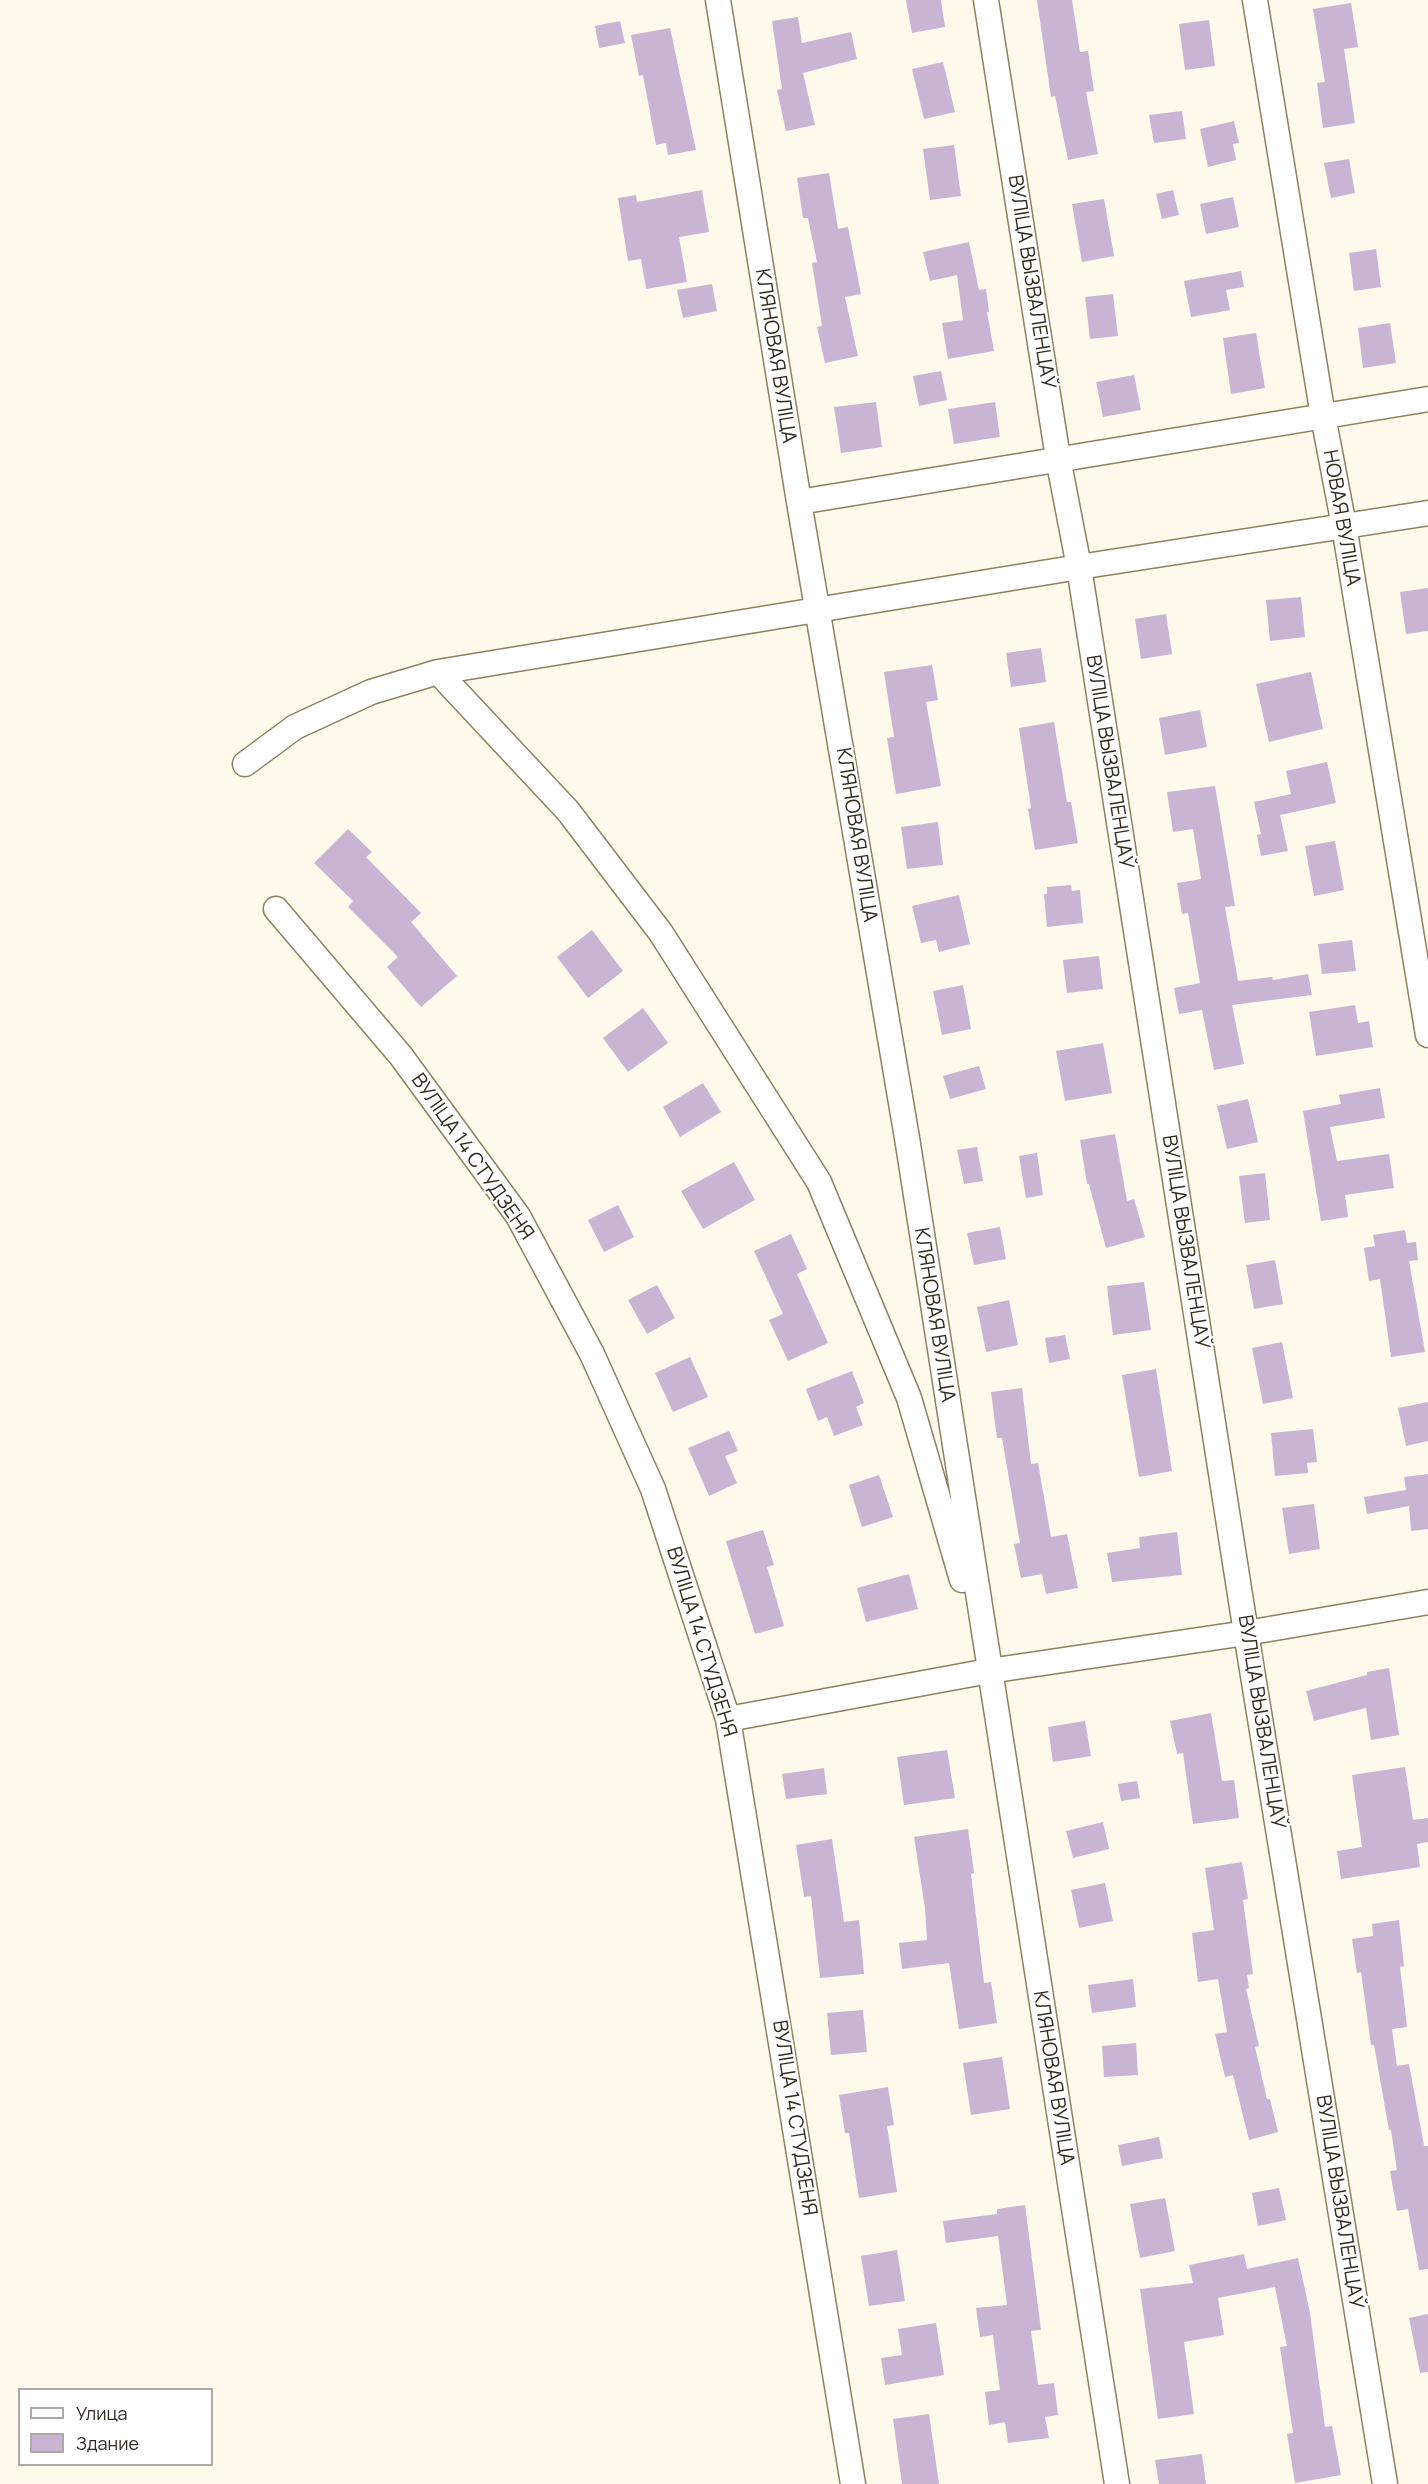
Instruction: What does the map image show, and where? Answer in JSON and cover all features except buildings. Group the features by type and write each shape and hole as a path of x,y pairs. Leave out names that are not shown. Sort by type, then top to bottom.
{"street":[{"name":"КЛЯНОВАЯ ВУЛІЦА","path":"718,0 799,502 908,1144 1117,2484"},
{"name":"ВУЛІЦА ВЫЗВАЛЕНЦАЎ","path":"986,0 1246,1633 1385,2484"},
{"name":"НОВАЯ ВУЛІЦА","path":"1255,0 1428,1035"},
{"path":"799,502 1428,399"},
{"path":"245,764 295,728 371,692 438,672 1078,567 1428,513"},
{"name":"КЛЯНОВАЯ ВУЛІЦА","path":"438,672 568,811 661,933 819,1182 909,1398 989,1671"},
{"name":"ВУЛІЦА 14 СТУДЗЕНЯ","path":"276,909 401,1056 518,1216 592,1354 653,1489 728,1719 853,2484"},
{"path":"728,1719 989,1671 1246,1633 1428,1602"}]}
